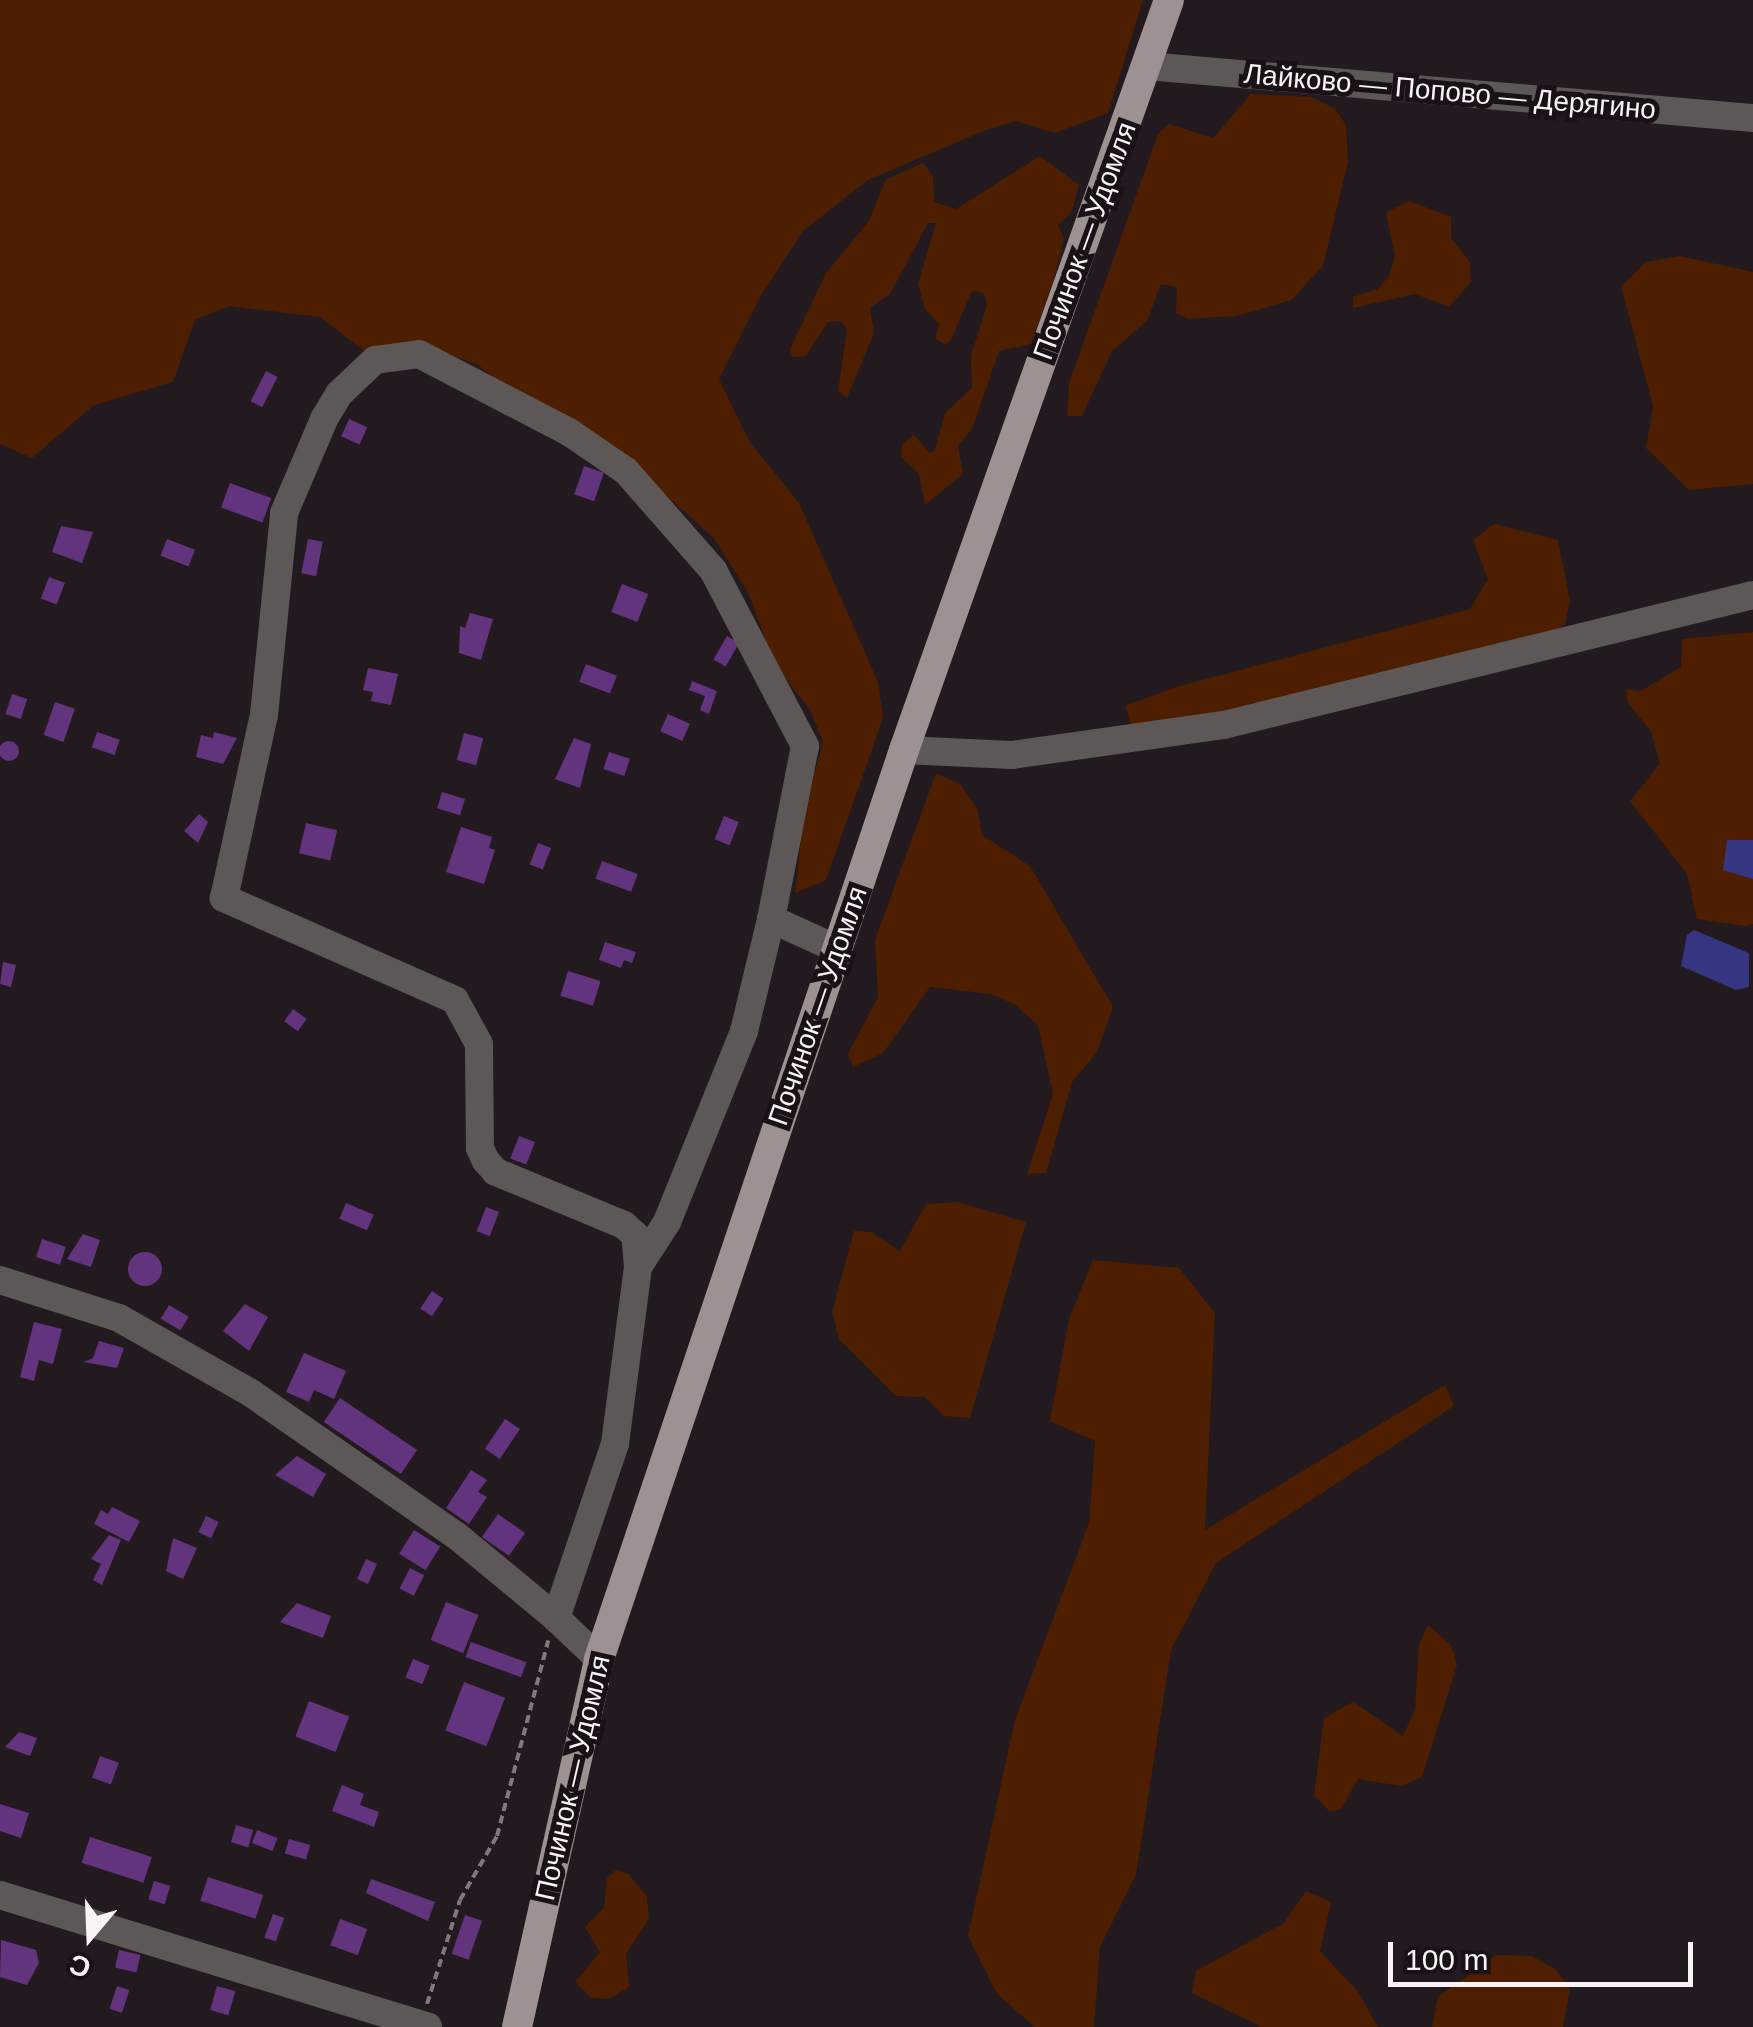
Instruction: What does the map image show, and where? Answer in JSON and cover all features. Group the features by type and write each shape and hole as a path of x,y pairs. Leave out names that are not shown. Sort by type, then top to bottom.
{"main road":[{"name":"Починок — Удомля","path":"517,2027 599,1659 904,750 1169,0"}],"street":[{"name":"Лайково — Попово — Дерягино","path":"1148,66 1753,118"},
{"path":"556,1618 615,1444 638,1267 635,1236 624,1225 496,1172 486,1162 480,1148 480,1044 455,1000 224,898 264,715 284,513 331,406 375,360 419,354 569,432 626,472 714,570 805,746 771,919 744,1030 667,1222 638,1267"},
{"path":"904,750 1012,755 1224,725 1753,595"},
{"path":"771,919 836,949"},
{"path":"0,1280 119,1318 251,1393 457,1536 599,1659"},
{"path":"0,1895 427,2026"}],"path":[{"path":"427,2026 450,1927 497,1836 522,1760 530,1700 556,1618"}],"shaded area":[{"path":"0,0 1143,0 1108,113 1055,133 1016,121 868,180 803,231 760,297 719,379 749,441 799,503 878,682 883,718 826,880 795,893 804,813 823,742 810,710 774,663 749,594 714,538 599,436 523,400 478,365 417,342 367,353 320,317 229,306 195,320 173,382 94,405 32,458 0,444"},
{"path":"1251,94 1311,97 1334,108 1346,125 1348,162 1323,266 1291,300 1237,316 1188,319 1176,313 1177,287 1161,284 1147,321 1112,351 1082,416 1067,416 1069,383 1158,134 1169,124 1213,138"},
{"path":"1040,156 1079,185 1071,213 1058,225 1064,239 1053,282 1031,344 999,351 972,429 958,446 963,474 925,505 919,474 901,457 902,444 914,435 930,453 935,450 945,413 972,388 971,356 987,305 984,293 972,291 951,340 945,345 935,338 939,324 925,309 918,284 936,223 928,223 890,294 870,308 874,333 847,398 838,391 847,329 841,321 828,322 806,356 792,357 790,349 826,273 869,221 885,180 923,163 933,176 934,202 956,209"},
{"path":"1409,201 1451,217 1451,238 1470,262 1471,282 1449,307 1415,294 1353,308 1353,297 1378,289 1389,276 1395,256 1386,213"},
{"path":"1680,256 1753,272 1753,484 1689,490 1646,448 1653,406 1621,286 1646,262"},
{"path":"1494,524 1558,540 1570,601 1565,625 1519,647 1133,730 1125,706 1176,687 1470,609 1488,579 1473,540"},
{"path":"1753,632 1753,924 1746,926 1697,919 1687,874 1630,801 1660,764 1651,731 1628,703 1626,689 1641,691 1681,667 1682,639"},
{"path":"936,773 960,784 977,808 982,835 1030,866 1113,1007 1097,1052 1072,1082 1046,1173 1027,1174 1053,1094 1038,1025 1014,1004 991,994 930,987 883,1053 853,1067 848,1054 878,997 875,940"},
{"path":"1727,840 1753,840 1753,879 1723,870"},
{"path":"1694,930 1749,953 1749,987 1736,990 1681,966 1687,935"},
{"path":"957,1202 1026,1222 970,1418 944,1416 925,1397 896,1396 839,1339 832,1312 854,1231 871,1232 900,1251 926,1204"},
{"path":"1093,1260 1179,1268 1215,1313 1205,1530 1445,1385 1454,1406 1216,1563 1171,1650 1136,1875 1100,1947 1094,2027 1035,2027 997,1994 968,1936 1015,1720 1089,1523 1095,1441 1050,1421 1069,1319"},
{"path":"1428,1625 1451,1645 1457,1665 1422,1777 1401,1786 1358,1779 1341,1809 1329,1811 1314,1795 1324,1718 1353,1702 1403,1736 1415,1709 1419,1644"},
{"path":"616,1870 628,1874 647,1896 649,1919 626,1954 629,1987 608,1999 592,1998 575,1982 600,1952 585,1927 604,1908 607,1878"},
{"path":"1306,1891 1331,1902 1320,1951 1358,1992 1378,2027 1262,2027 1192,1993 1196,1971 1284,1923"},
{"path":"1496,1955 1532,1956 1555,1969 1570,1989 1563,2027 1432,2027 1438,1997"}],"building":[{"path":"266,371 278,377 262,407 251,401"},
{"path":"349,419 367,427 360,444 341,436"},
{"path":"584,466 604,473 594,501 574,494"},
{"path":"230,483 271,498 262,522 221,507"},
{"path":"61,526 93,532 82,563 52,552"},
{"path":"167,539 195,550 189,567 161,556"},
{"path":"308,539 323,542 316,576 301,573"},
{"path":"49,577 65,583 57,605 41,598"},
{"path":"622,584 648,594 637,622 611,612"},
{"path":"470,613 493,619 481,660 459,653 460,626 465,628"},
{"path":"727,636 739,643 726,666 714,659"},
{"path":"586,664 617,676 610,694 579,682"},
{"path":"368,668 398,674 391,705 371,701 373,692 363,690"},
{"path":"692,681 717,691 709,714 700,710 705,696 689,690"},
{"path":"12,694 27,699 21,719 6,714"},
{"path":"55,702 75,709 63,742 44,735"},
{"path":"668,714 690,724 682,741 660,731"},
{"path":"97,732 120,740 114,755 92,747"},
{"path":"214,732 237,738 223,764 196,757 201,735 213,738"},
{"path":"464,733 483,738 476,765 457,760"},
{"path":"574,738 591,744 580,788 555,779"},
{"path":"9,741 19,751 9,761 -1,751"},
{"path":"609,752 630,759 624,776 603,769"},
{"path":"442,792 465,799 460,815 437,808"},
{"path":"199,814 208,822 198,843 184,831"},
{"path":"724,816 739,822 729,845 715,839"},
{"path":"306,823 337,830 330,860 299,853"},
{"path":"461,827 492,837 489,848 495,850 484,884 446,872"},
{"path":"538,843 551,848 543,869 530,864"},
{"path":"602,861 638,874 631,892 596,879"},
{"path":"605,942 636,952 632,963 624,960 621,968 599,960"},
{"path":"3,962 16,965 11,987 0,984"},
{"path":"568,971 601,981 593,1006 560,996"},
{"path":"293,1009 307,1019 298,1031 284,1021"},
{"path":"519,1136 535,1142 526,1164 510,1158"},
{"path":"346,1203 374,1215 367,1230 339,1219"},
{"path":"486,1207 499,1212 490,1236 477,1231"},
{"path":"83,1234 100,1240 91,1267 67,1259"},
{"path":"42,1239 66,1247 60,1265 36,1257"},
{"path":"145,1252 157,1257 162,1269 157,1281 145,1286 133,1281 128,1269 133,1257"},
{"path":"432,1291 444,1299 432,1316 420,1308"},
{"path":"245,1304 268,1317 249,1351 223,1331"},
{"path":"169,1305 189,1317 180,1331 161,1319"},
{"path":"34,1322 62,1329 53,1364 39,1360 34,1381 20,1377"},
{"path":"99,1341 124,1348 117,1368 84,1362 93,1358"},
{"path":"304,1353 346,1371 334,1399 314,1390 309,1402 286,1392"},
{"path":"340,1398 417,1450 401,1474 324,1422"},
{"path":"505,1419 520,1429 500,1459 485,1449"},
{"path":"297,1456 326,1474 313,1497 275,1475"},
{"path":"471,1470 487,1480 478,1492 487,1497 469,1524 446,1508"},
{"path":"112,1507 140,1521 129,1542 94,1524 101,1510 108,1514"},
{"path":"498,1514 525,1533 509,1556 482,1537"},
{"path":"206,1516 219,1522 211,1538 198,1532"},
{"path":"414,1530 440,1546 425,1570 399,1554"},
{"path":"109,1535 121,1540 102,1585 93,1580 101,1564 91,1559"},
{"path":"173,1538 197,1548 183,1579 166,1571"},
{"path":"366,1559 377,1564 368,1584 357,1579"},
{"path":"410,1568 424,1575 414,1596 400,1588"},
{"path":"446,1602 478,1615 463,1653 431,1640"},
{"path":"297,1603 331,1616 323,1638 280,1622"},
{"path":"471,1642 526,1662 521,1677 466,1657"},
{"path":"413,1659 430,1666 422,1684 406,1678"},
{"path":"464,1682 505,1698 486,1746 445,1731"},
{"path":"309,1701 349,1716 336,1752 295,1736"},
{"path":"19,1732 37,1738 30,1756 5,1747"},
{"path":"100,1756 119,1763 111,1784 92,1778"},
{"path":"342,1785 364,1794 360,1805 379,1812 374,1827 332,1811"},
{"path":"0,1804 29,1813 21,1838 0,1831"},
{"path":"236,1825 253,1830 248,1847 231,1842"},
{"path":"257,1830 278,1838 273,1851 252,1843"},
{"path":"90,1837 152,1857 143,1883 82,1863"},
{"path":"289,1839 310,1845 306,1859 285,1853"},
{"path":"208,1877 263,1895 255,1919 200,1901"},
{"path":"371,1879 435,1902 428,1921 366,1893"},
{"path":"154,1881 170,1886 165,1904 148,1899"},
{"path":"273,1914 284,1918 276,1942 264,1937"},
{"path":"465,1915 482,1921 469,1960 452,1954"},
{"path":"340,1919 367,1929 358,1955 330,1945"},
{"path":"1,1940 36,1950 39,1963 27,1985 0,1977"},
{"path":"119,1950 140,1955 136,1972 115,1968"},
{"path":"117,1986 129,1990 122,2013 110,2009"},
{"path":"217,1986 235,1991 228,2015 210,2010"}]}
